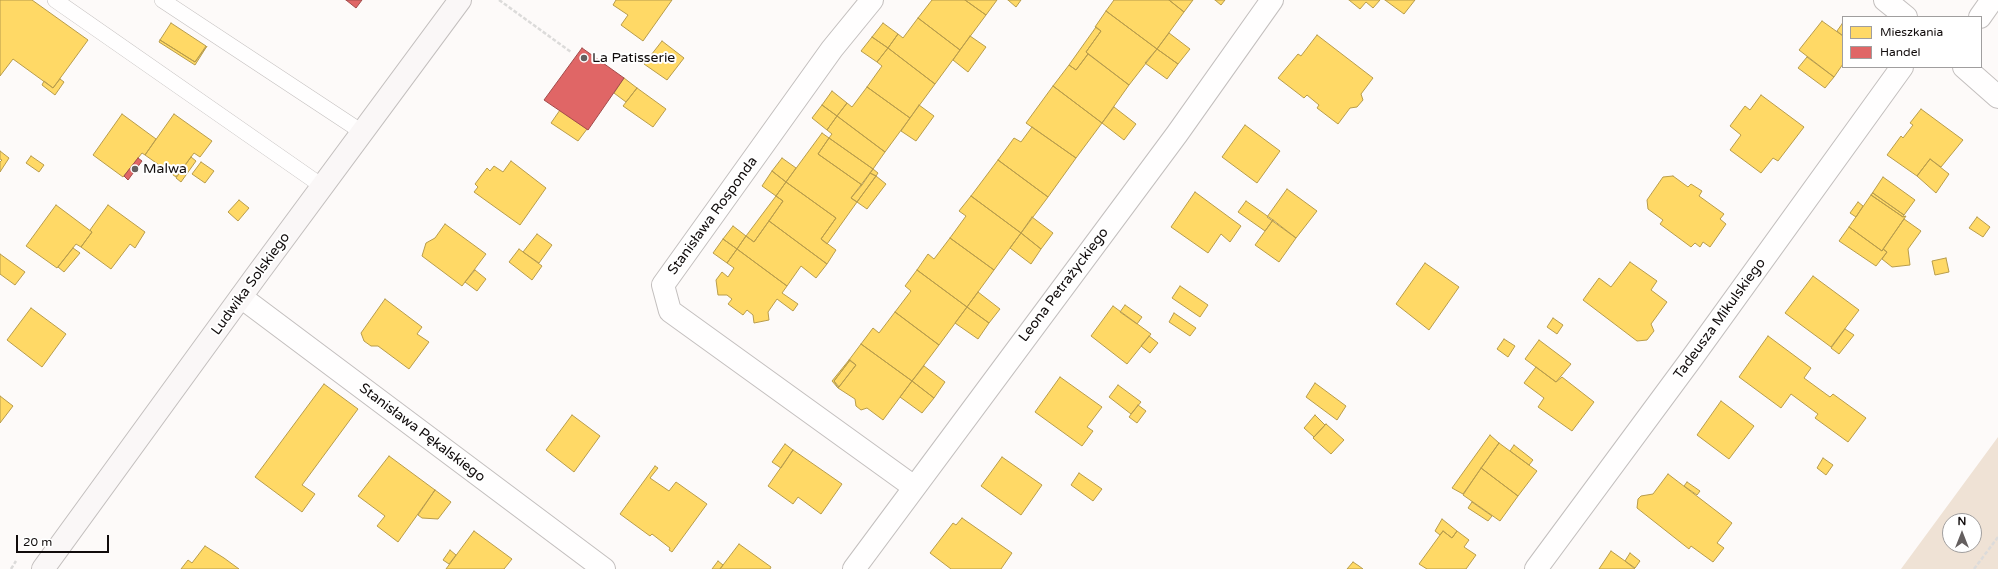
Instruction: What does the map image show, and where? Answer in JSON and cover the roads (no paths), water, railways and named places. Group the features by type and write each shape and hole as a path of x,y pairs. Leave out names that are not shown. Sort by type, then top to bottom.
{"main road":[{"name":"Ludwika Solskiego","path":"43,569 458,1"}],"street":[{"name":"Stanisława Rosponda","path":"872,0 832,49 663,285 670,311 914,487"},
{"name":"Leona Petrażyckiego","path":"854,569 1177,134 1272,0"},
{"path":"1885,0 1905,16"},
{"path":"1981,16 1992,0"},
{"name":"Tadeusza Mikulskiego","path":"1536,569 1692,358 1901,68"},
{"path":"1965,68 1998,97"},
{"name":"Stanisława Pękalskiego","path":"241,297 604,569"}],"lane":[{"path":"55,0 322,186"},
{"path":"162,0 362,132"}],"place":[{"name":"La Patisserie","path":"584,58"},
{"name":"Malwa","path":"135,169"}]}
